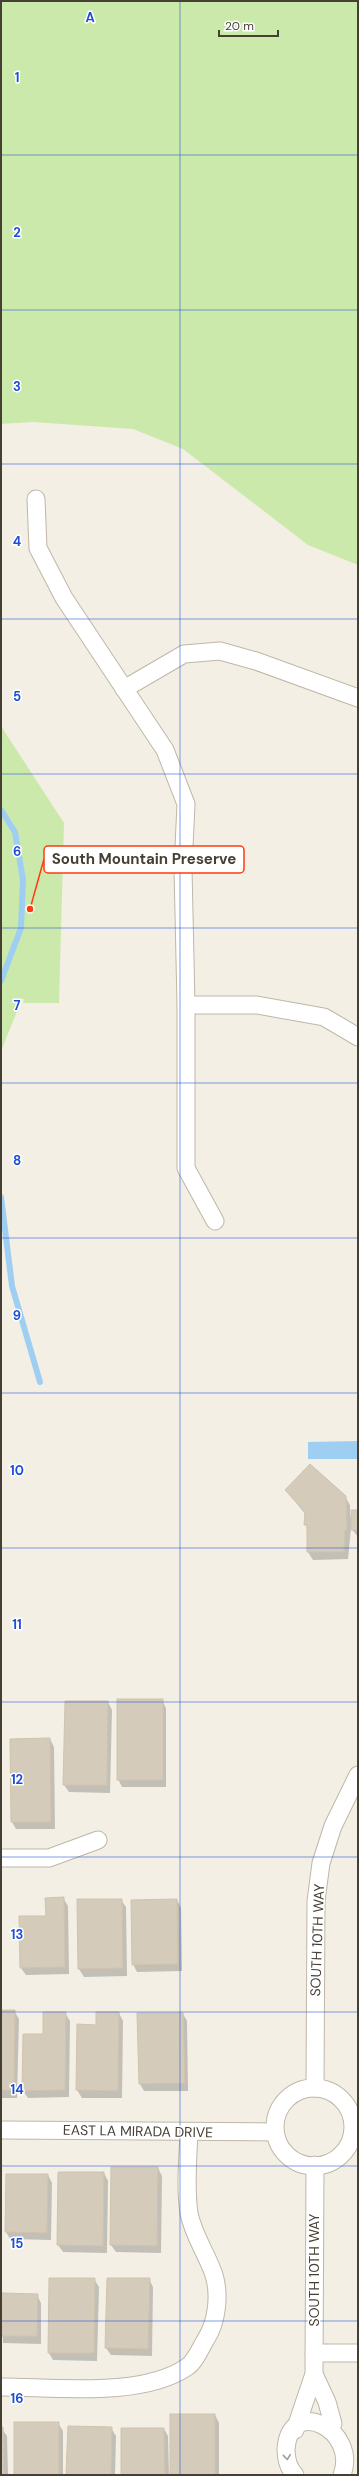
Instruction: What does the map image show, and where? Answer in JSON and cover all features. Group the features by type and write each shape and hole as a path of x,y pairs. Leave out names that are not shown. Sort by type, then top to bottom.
{"street":[{"path":"36,499 38,548 64,598 165,750 186,804 183,868 186,1005 186,1168 216,1222"},
{"path":"124,689 184,654 220,651 256,661 358,698"},
{"path":"186,1005 257,1005 324,1017 358,1037"},
{"name":"SOUTH 10TH WAY","path":"315,2088 316,1901 321,1863 333,1826 358,1775"},
{"path":"1,1858 49,1858 98,1840"},
{"path":"315,2088 334,2093 354,2114 352,2133 345,2149 337,2158 326,2164 315,2166 304,2164 289,2156 278,2143 275,2132 278,2110 284,2101 298,2091 315,2088"},
{"name":"EAST LA MIRADA DRIVE","path":"1,2130 275,2132"},
{"path":"1,2387 125,2388 160,2381 189,2366 210,2332 217,2306 214,2276 202,2249 190,2214 187,2173 189,2132"},
{"name":"SOUTH 10TH WAY","path":"295,2475 288,2464 286,2455 288,2442 295,2430 314,2374 315,2166"},
{"path":"314,2353 358,2353"},
{"name":"SOUTH 10TH WAY","path":"314,2374 328,2402 333,2424"},
{"path":"295,2430 313,2422 326,2422 333,2424 346,2437 350,2445 349,2463 342,2475"}],"green space":[{"path":"1,1 358,1 358,565 308,545 183,449 133,429 33,422 1,424"},
{"path":"1,726 64,823 59,1003 23,1003 24,999 22,999 1,1051"}],"water":[{"path":"358,1441 358,1459 308,1459 308,1442"}],"building":[{"path":"310,1464 346,1496 347,1530 345,1530 344,1552 307,1552 307,1525 304,1525 305,1512 285,1490"},
{"path":"351,1510 358,1510 358,1530 351,1530"},
{"path":"117,1699 163,1699 163,1780 117,1780"},
{"path":"65,1701 108,1701 107,1785 63,1785"},
{"path":"50,1738 51,1822 11,1822 10,1739"},
{"path":"64,1897 65,1967 20,1968 19,1916 46,1916 45,1898"},
{"path":"77,1899 122,1899 123,1968 78,1969"},
{"path":"177,1899 178,1964 132,1965 131,1900"},
{"path":"1,2010 15,2010 14,2091 1,2090"},
{"path":"43,2012 66,2012 65,2090 22,2091 23,2034 43,2034"},
{"path":"96,2012 119,2012 118,2091 76,2090 77,2024 96,2025"},
{"path":"137,2013 183,2013 185,2083 139,2084"},
{"path":"111,2167 158,2167 157,2246 110,2245"},
{"path":"58,2172 104,2172 103,2246 57,2245"},
{"path":"6,2174 48,2174 47,2233 5,2232"},
{"path":"49,2278 95,2278 94,2353 48,2353"},
{"path":"107,2278 150,2278 148,2349 105,2348"},
{"path":"1,2293 38,2294 37,2336 1,2336"},
{"path":"170,2414 215,2414 215,2475 170,2475"},
{"path":"14,2422 59,2422 59,2475 14,2475"},
{"path":"68,2426 112,2427 111,2475 66,2475"},
{"path":"1,2427 3,2427 4,2475 1,2475"},
{"path":"121,2428 164,2428 165,2475 121,2475"}],"waterway":[{"path":"1,810 15,832 23,880 21,928 1,981"},
{"path":"1,1197 12,1286 40,1382"}],"place":[{"name":"South Mountain Preserve","path":"30,909"}]}
